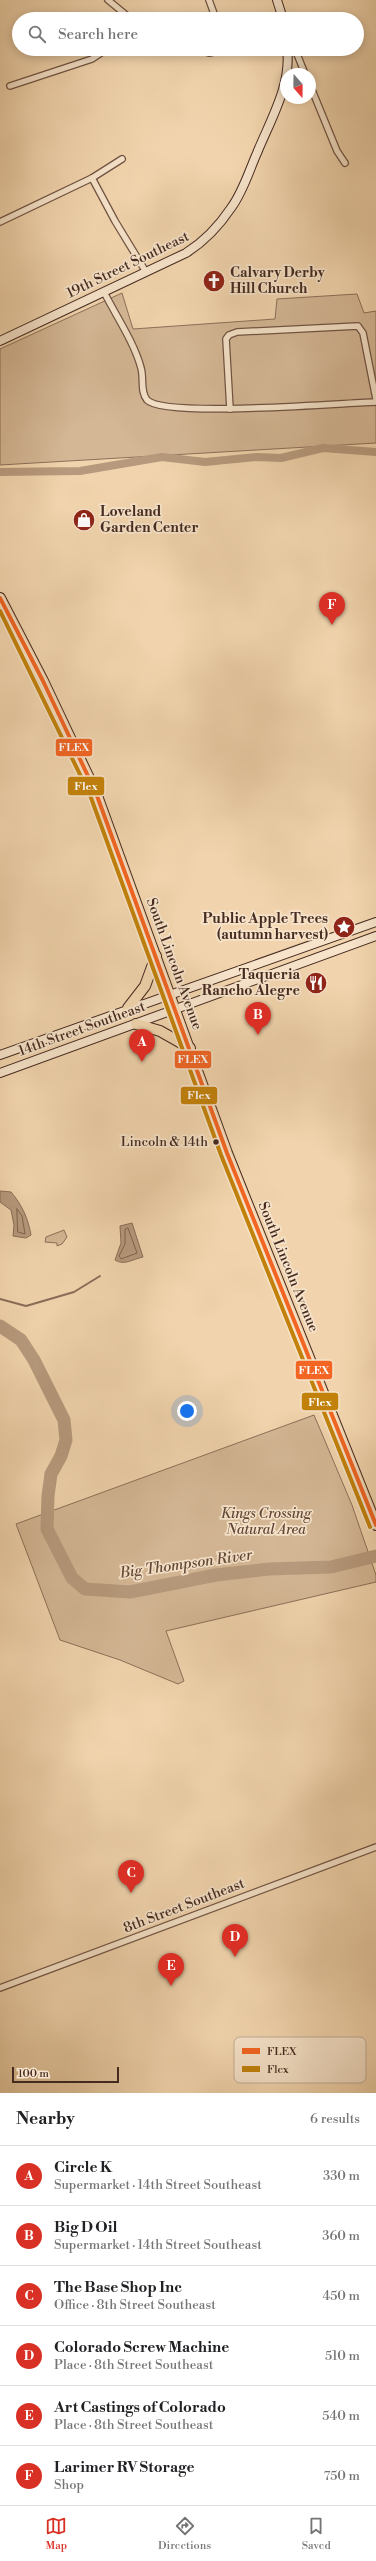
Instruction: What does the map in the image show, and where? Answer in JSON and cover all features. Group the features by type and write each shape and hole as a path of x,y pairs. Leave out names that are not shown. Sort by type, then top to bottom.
{"highway":[{"name":"South Lincoln Avenue","path":"0,598 87,774 156,956 238,1180 376,1525"},
{"path":"128,1008 145,986 156,956"},
{"path":"136,1024 160,1031 190,1048"}],"main road":[{"path":"277,0 281,12"},
{"name":"19th Street Southeast","path":"0,341 146,272 199,245 218,227 232,207 283,90 288,56"},
{"name":"14th Street Southeast","path":"0,1055 128,1008 170,995 376,922"},
{"name":"14th Street Southeast","path":"0,1073 376,936"}],"street":[{"path":"108,0 122,12"},
{"path":"209,0 213,12"},
{"path":"10,86 92,59 96,56"},
{"path":"298,56 303,68"},
{"path":"316,100 337,151 345,163"},
{"path":"0,222 92,178 122,159"},
{"path":"92,178 115,221 146,272"},
{"path":"104,292 141,367 144,395 149,402 171,406 230,409 376,402"},
{"path":"230,409 226,339 229,335 237,332 358,326 363,333 376,399"},
{"name":"8th Street Southeast","path":"0,1988 376,1847"}],"green space":[{"path":"122,293 133,329 275,319 277,299 357,294 364,313 376,311 376,443 0,465 0,349"},
{"path":"64,1230 67,1237 62,1244 57,1246 57,1243 45,1242 46,1237"},
{"name":"Kings Crossing Natural Area","path":"314,1415 352,1505 376,1575 376,1582 166,1631 184,1681 178,1684 120,1660 60,1640 16,1524"}],"water":[{"path":"0,1191 11,1192 15,1197 24,1212 31,1235 26,1238 13,1236 14,1225 11,1210 0,1202"},
{"path":"132,1223 143,1257 125,1262 118,1262 115,1260 121,1243 120,1226"}],"waterway":[{"path":"0,472 80,471 162,457 205,462 257,457 281,458 323,448 376,452"},
{"path":"0,1299 26,1306 74,1292 100,1276"},
{"name":"Big Thompson River","path":"0,1326 21,1340 34,1360 64,1420 66,1440 61,1456 51,1474 48,1496 47,1529 72,1578 85,1589 130,1592 216,1575 269,1569 331,1567 376,1556"}],"transit line":[{"name":"FLEX","path":"0,598 43,681 96,793 227,1153 376,1525"},
{"name":"Flex","path":"0,611 90,795 221,1155 370,1527"}],"place":[{"name":"Calvary Derby Hill Church","path":"214,281"},
{"name":"Loveland Garden Center","path":"84,520"},
{"name":"Larimer RV Storage","path":"332,625"},
{"name":"Public Apple Trees (autumn harvest)","path":"344,927"},
{"name":"Taqueria Rancho Alegre","path":"316,983"},
{"name":"Big D Oil","path":"258,1035"},
{"name":"Circle K","path":"142,1062"},
{"name":"Lincoln & 14th","path":"216,1142"},
{"name":"The Base Shop Inc","path":"131,1893"},
{"name":"Colorado Screw Machine","path":"235,1957"},
{"name":"Art Castings of Colorado","path":"171,1986"}]}
